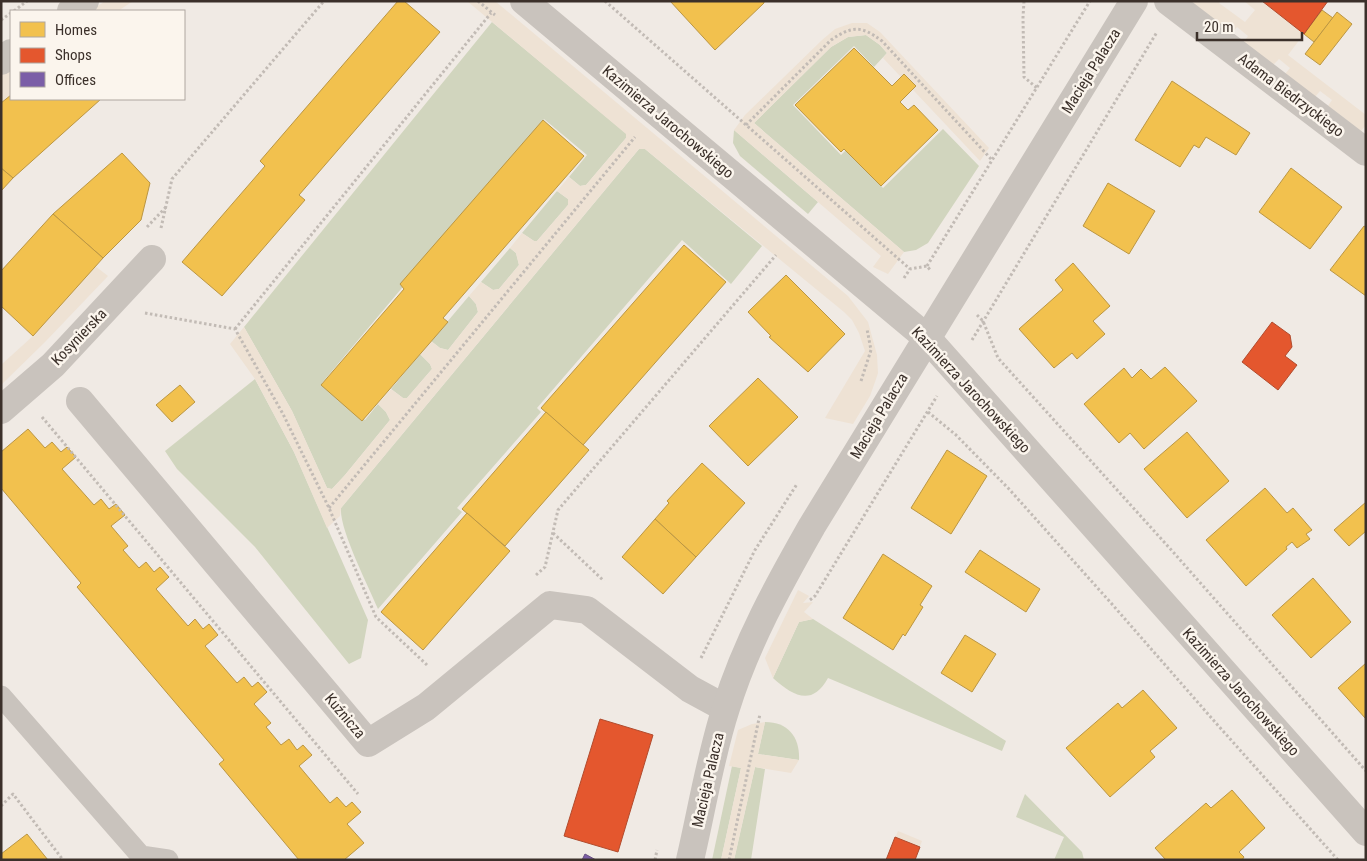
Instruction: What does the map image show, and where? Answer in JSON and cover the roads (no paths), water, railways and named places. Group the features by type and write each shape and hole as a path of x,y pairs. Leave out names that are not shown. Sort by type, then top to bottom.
{"street":[{"path":"72,10 85,1"},
{"name":"Kazimierza Jarochowskiego","path":"524,1 927,338 1366,832"},
{"name":"Macieja Palacza","path":"690,860 726,708 758,626 776,589 812,526 1134,1"},
{"name":"Adama Biedrzyckiego","path":"1171,4 1366,152"},
{"name":"Kosynierska","path":"1,410 53,365 152,259"},
{"name":"Kuźnicza","path":"80,401 368,743 426,707 550,605 587,610 690,689 726,708"}],"lane":[{"path":"1,696 141,856 168,860"}]}
